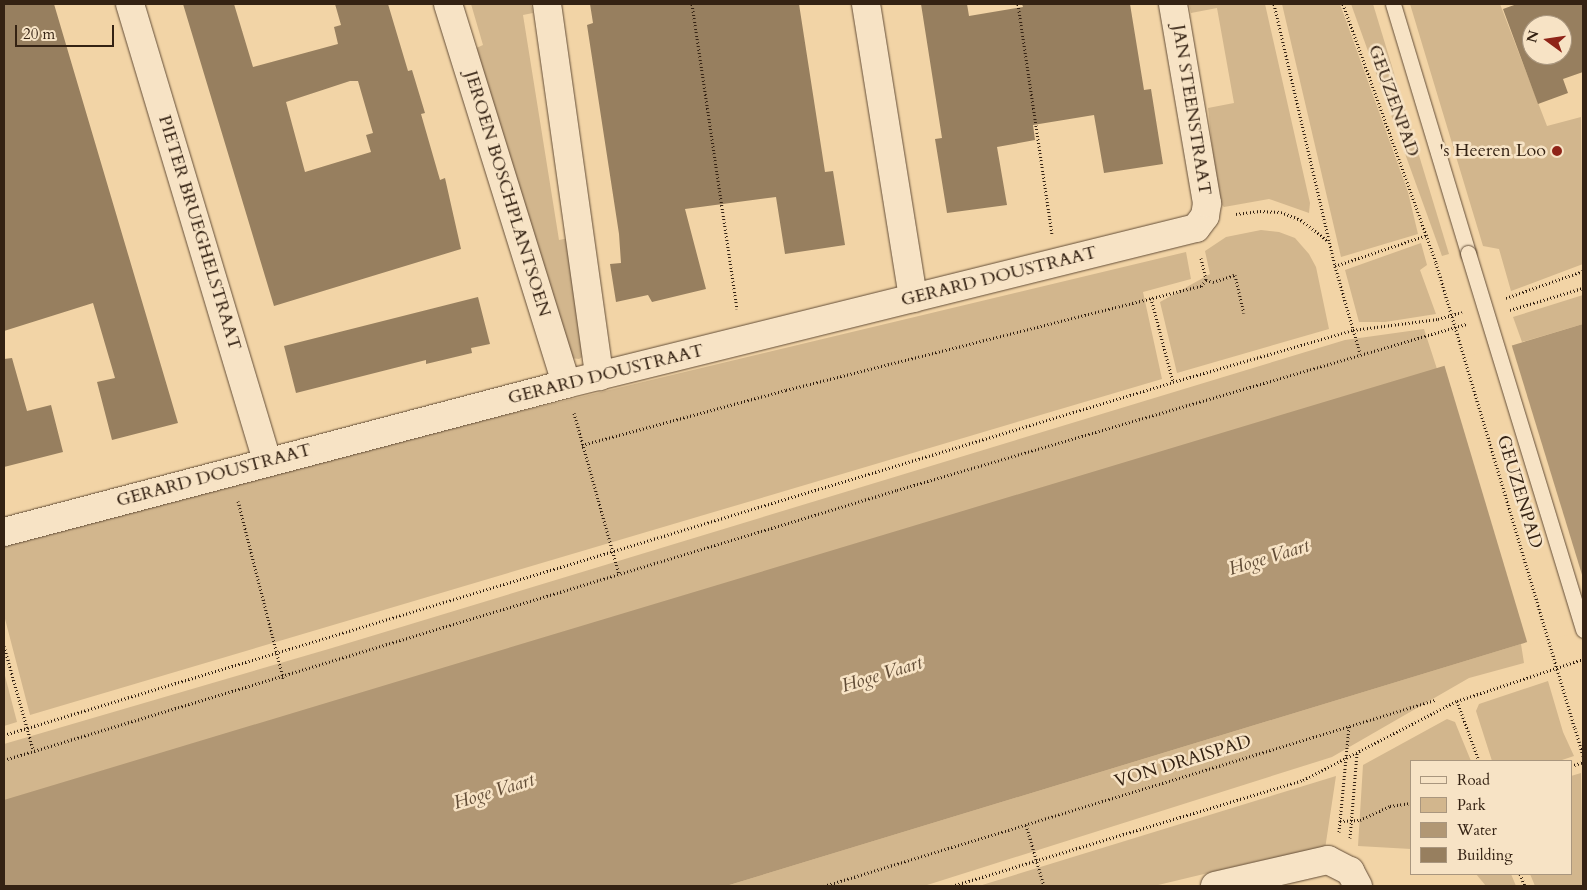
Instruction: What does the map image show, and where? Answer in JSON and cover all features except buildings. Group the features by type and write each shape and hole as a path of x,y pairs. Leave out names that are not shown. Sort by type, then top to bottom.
{"street":[{"name":"PIETER BRUEGHELSTRAAT","path":"130,4 267,462"},
{"name":"JEROEN BOSCHPLANTSOEN","path":"448,4 566,384"},
{"path":"547,4 599,376"},
{"path":"866,4 914,298"},
{"name":"JAN STEENSTRAAT","path":"1173,4 1206,203 1205,216"},
{"name":"GERARD DOUSTRAAT","path":"4,532 566,384 1184,232 1196,228 1205,216"},
{"path":"1215,886 1328,860 1354,879"}],"lane":[{"path":"1393,4 1583,630"}],"path":[{"path":"692,4 742,342"},
{"path":"1018,4 1056,263"},
{"path":"1274,4 1328,241 1360,354"},
{"name":"GEUZENPAD","path":"1344,4 1436,263 1583,756"},
{"path":"1205,216 1260,211 1281,212 1301,220 1328,241"},
{"path":"1335,266 1427,235"},
{"path":"1201,254 1206,280"},
{"path":"1499,300 1583,271"},
{"path":"1206,280 1213,282 1235,275 1244,313"},
{"path":"582,446 786,390 1201,286 1206,280"},
{"path":"1504,312 1583,288"},
{"path":"1151,298 1173,382"},
{"path":"4,735 278,654 1173,382 1353,330 1438,319 1464,311"},
{"path":"4,760 33,749 283,678 619,574 1468,323"},
{"path":"566,384 619,574"},
{"path":"230,472 283,678"},
{"path":"4,646 33,749"},
{"path":"952,886 1303,780 1457,701 1583,659"},
{"name":"VON DRAISPAD","path":"824,886 1435,700"},
{"path":"1457,701 1479,760"},
{"path":"1336,838 1340,821 1349,726"},
{"path":"1354,879 1352,821 1356,753"},
{"path":"1340,821 1352,821 1390,806 1410,804"},
{"path":"1026,825 1044,886"}],"green space":[{"path":"471,4 531,4 533,13 523,15 559,240 569,238 584,356 579,359 571,358 474,49 483,45"},
{"path":"1189,4 1265,4 1310,203 1309,213 1269,199 1224,207 1218,201 1208,108 1234,103 1217,8 1191,13"},
{"path":"1282,4 1340,4 1408,192 1418,234 1341,257"},
{"path":"1351,4 1373,4 1449,254 1442,256"},
{"path":"1410,4 1500,4 1547,126 1581,117 1583,264 1511,291 1499,249 1483,246"},
{"path":"1261,230 1279,232 1295,238 1309,254 1316,267 1329,329 1177,373 1160,302 1210,274 1205,251 1226,237"},
{"path":"1421,243 1427,265 1420,270 1436,314 1385,322 1359,322 1345,270"},
{"path":"1186,252 1191,279 1143,292 1162,379 30,715 4,615 4,541 505,415"},
{"path":"1583,295 1583,324 1522,342 1513,317"},
{"path":"1424,329 1437,369 4,801 4,744 332,648 1345,340"},
{"path":"1521,644 1524,663 1469,678 1332,757 924,886 726,886"},
{"path":"4,672 17,722 4,726"},
{"path":"1548,681 1563,732 1574,756 1562,760 1492,760 1476,711 1479,704"},
{"path":"1447,719 1455,722 1471,760 1410,760 1410,849 1358,846 1363,765"},
{"path":"1581,773 1583,886 1535,886 1530,875 1572,875 1572,776"},
{"path":"1336,776 1325,849 1258,861 1154,886 979,886"},
{"path":"1477,875 1511,875 1516,886 1486,886"}],"water":[{"name":"Hoge Vaart","path":"1583,324 1583,629 1534,640 726,886 4,886 4,800"}],"pier":[{"path":"1511,343 1583,578 1583,631 1528,645 1444,364"}],"place":[{"name":"'s Heeren Loo","path":"1557,151"}]}
